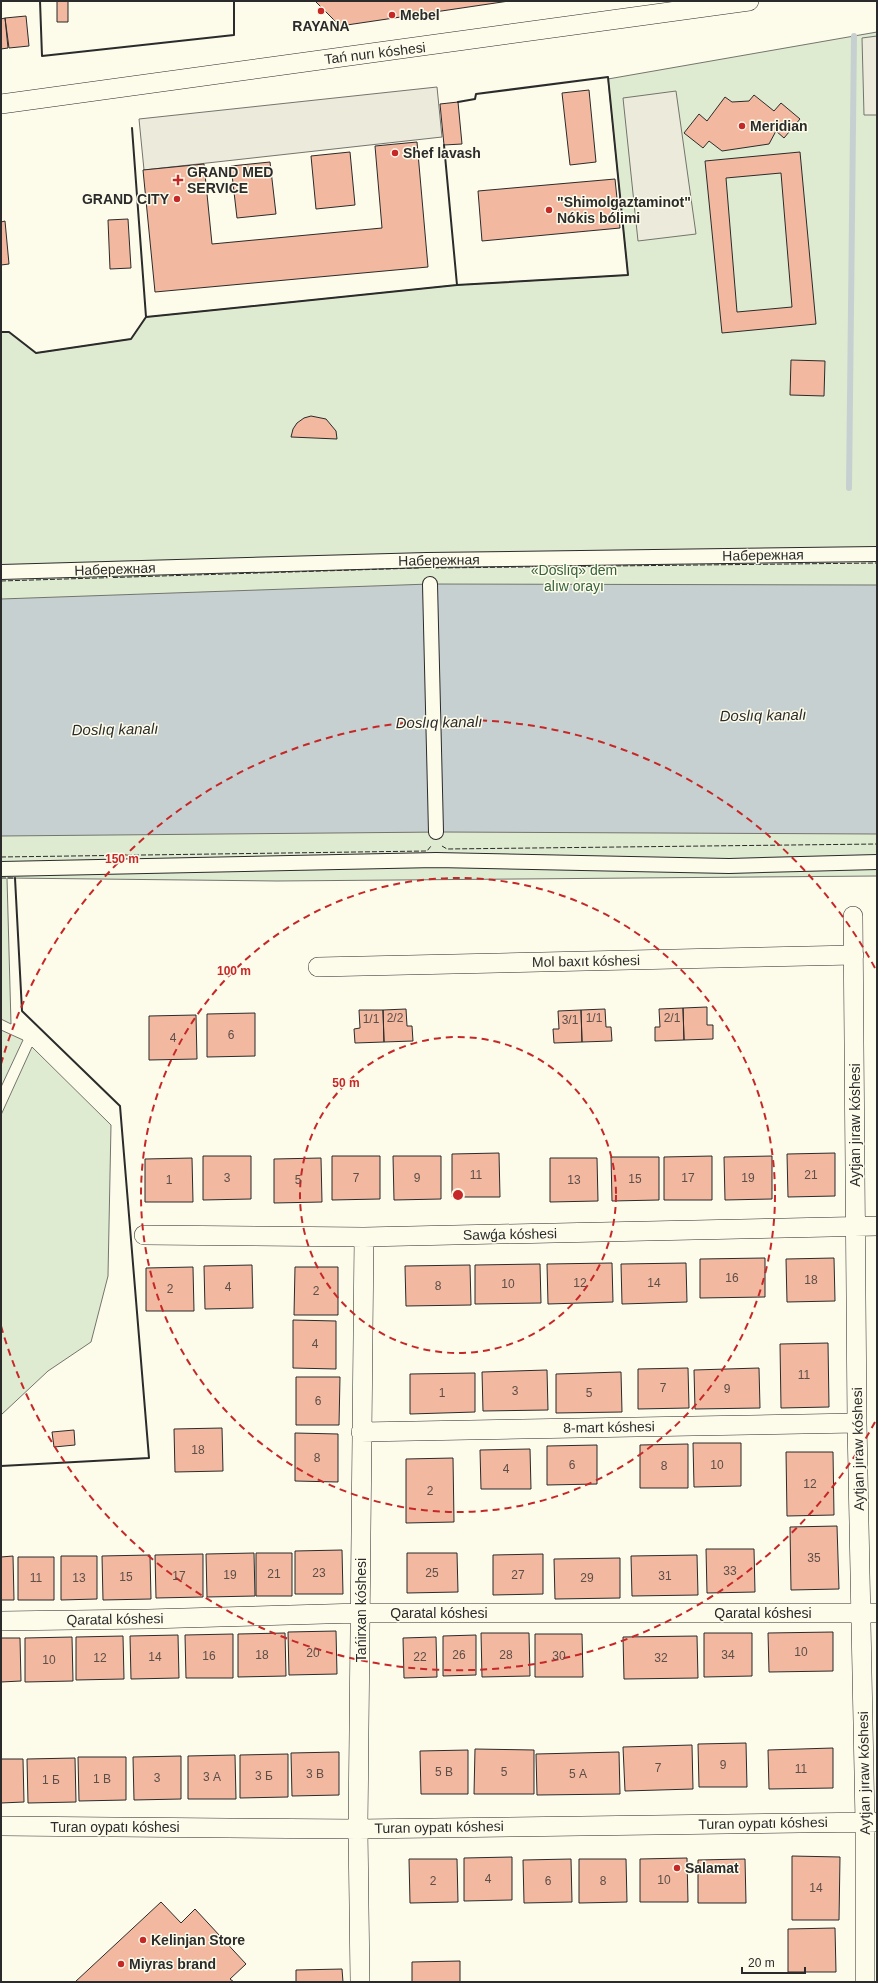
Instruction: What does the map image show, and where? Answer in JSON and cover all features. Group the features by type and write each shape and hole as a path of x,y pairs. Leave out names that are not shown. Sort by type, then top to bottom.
{"street":[{"name":"Tań nurı kóshesi","path":"1,104 749,1"},
{"name":"Набережная","path":"1,572 427,560 877,554"},
{"path":"430,584 436,832"},
{"path":"1,869 436,860 729,866 877,862"},
{"name":"Aytjan jıraw kóshesi","path":"853,916 857,1423 869,1613 871,1822 865,1982"},
{"name":"Mol baxıt kóshesi","path":"318,967 854,955"},
{"name":"Sawǵa kóshesi","path":"144,1235 364,1237 877,1226"},
{"name":"Tańirxan kóshesi","path":"360,1982 358,1828 364,1237"},
{"name":"8-mart kóshesi","path":"361,1432 857,1423"},
{"name":"Qaratal kóshesi","path":"1,1621 148,1619 361,1613 869,1613"},
{"name":"Turan oypatı kóshesi","path":"1,1826 358,1828 871,1822"}],"green space":[{"name":"«Doslıq» dem alıw orayı","path":"877,32 877,876 277,881 7,878 11,1024 1,1019 1,332 9,332 36,353 131,339 146,317 457,285 628,275 608,79"},
{"path":"1,1030 23,1040 1,1087"},
{"path":"32,1047 111,1125 108,1276 91,1342 48,1371 1,1415 1,1115"}],"shaded area":[{"path":"877,36 877,115 864,115 862,38"},
{"path":"437,87 442,137 144,170 139,119"},
{"path":"676,91 696,234 638,241 623,98"}],"water":[{"name":"Doslıq kanalı","path":"430,584 877,585 877,834 442,832 1,836 1,599"}],"building":[{"path":"57,1 68,1 68,22 57,22"},
{"path":"315,1 509,1 340,26"},
{"path":"26,16 29,46 9,48 5,18"},
{"path":"5,18 8,48 1,49 1,19"},
{"path":"589,90 596,162 570,165 562,93"},
{"name":"Meridian","path":"754,95 774,111 781,103 800,119 784,138 776,131 769,144 722,151 709,141 703,148 684,133 699,114 707,121 725,97 732,102 749,101"},
{"path":"458,102 462,144 444,145 440,104"},
{"name":"GRAND CITY","path":"417,142 428,267 155,292 143,170 204,164 212,244 382,228 375,146"},
{"path":"350,152 355,205 316,209 311,156"},
{"path":"800,152 816,324 722,333 705,161","holes":["781,173 792,307 737,312 726,178"]},
{"path":"270,162 276,214 237,218 231,166"},
{"name":"\"Shimolgaztaminot\" Nókis bólimi","path":"615,179 620,228 482,241 478,191"},
{"path":"128,219 131,268 110,269 108,220"},
{"path":"5,221 9,264 1,265 1,222"},
{"path":"791,360 825,361 824,396 790,395"},
{"path":"311,416 326,419 336,431 337,439 291,437 293,429 297,423 304,418"},
{"path":"707,1007 707,1025 713,1025 713,1039 684,1040 683,1008"},
{"path":"683,1008 684,1040 655,1041 655,1027 660,1027 659,1009"},
{"path":"406,1009 407,1026 412,1026 413,1041 384,1042 383,1010"},
{"path":"605,1009 606,1027 611,1027 612,1041 582,1042 581,1010"},
{"path":"359,1010 383,1010 384,1042 355,1043 354,1029 360,1028"},
{"path":"581,1010 582,1042 554,1043 553,1029 559,1029 558,1011"},
{"path":"255,1013 255,1056 207,1057 207,1014"},
{"path":"196,1015 197,1059 149,1060 149,1016"},
{"path":"499,1153 500,1197 452,1197 452,1154"},
{"path":"835,1153 835,1196 788,1197 787,1154"},
{"path":"203,1156 251,1156 251,1199 203,1200"},
{"path":"332,1156 380,1156 380,1199 332,1200"},
{"path":"393,1156 441,1156 441,1199 394,1200"},
{"path":"712,1156 712,1200 664,1200 664,1157"},
{"path":"772,1156 772,1199 725,1200 724,1157"},
{"path":"611,1157 659,1157 659,1200 612,1201"},
{"path":"192,1158 193,1202 145,1202 145,1159"},
{"path":"321,1158 322,1202 274,1203 274,1159"},
{"path":"550,1158 597,1158 598,1201 550,1202"},
{"path":"765,1258 765,1297 700,1298 700,1259"},
{"path":"834,1258 835,1301 787,1302 786,1259"},
{"path":"612,1263 613,1302 548,1304 547,1264"},
{"path":"686,1263 687,1302 622,1304 621,1264"},
{"path":"540,1264 541,1303 475,1304 475,1265"},
{"path":"252,1265 253,1308 205,1309 204,1266"},
{"path":"470,1265 471,1305 406,1306 405,1266"},
{"path":"193,1267 194,1311 146,1311 146,1268"},
{"path":"295,1267 338,1267 338,1315 294,1315"},
{"path":"293,1320 336,1321 336,1369 293,1368"},
{"path":"828,1343 829,1407 781,1408 780,1344"},
{"path":"688,1368 689,1408 638,1409 638,1369"},
{"path":"759,1368 760,1408 695,1409 694,1370"},
{"path":"547,1370 548,1410 483,1411 482,1372"},
{"path":"621,1372 622,1412 556,1413 556,1374"},
{"path":"475,1373 475,1412 410,1414 410,1374"},
{"path":"296,1377 340,1377 339,1425 296,1425"},
{"path":"222,1428 223,1471 175,1472 174,1429"},
{"path":"74,1430 75,1445 54,1447 52,1432"},
{"path":"295,1433 338,1434 338,1482 295,1481"},
{"path":"693,1443 741,1443 741,1486 694,1487"},
{"path":"688,1444 688,1488 640,1488 640,1445"},
{"path":"597,1445 597,1484 547,1485 547,1446"},
{"path":"530,1449 531,1489 481,1489 480,1450"},
{"path":"786,1452 833,1452 834,1515 787,1516"},
{"path":"453,1458 454,1522 406,1523 406,1459"},
{"path":"837,1526 839,1589 791,1590 790,1527"},
{"path":"706,1549 754,1549 755,1592 707,1593"},
{"path":"342,1550 343,1594 295,1594 295,1551"},
{"path":"254,1553 255,1596 207,1597 206,1554"},
{"path":"256,1553 292,1553 292,1596 256,1596"},
{"path":"407,1553 457,1553 458,1592 407,1593"},
{"path":"203,1554 203,1597 156,1598 155,1555"},
{"path":"543,1554 543,1594 493,1595 493,1555"},
{"path":"150,1555 151,1599 103,1600 102,1556"},
{"path":"697,1555 698,1595 632,1596 631,1556"},
{"path":"13,1556 14,1600 1,1600 1,1557"},
{"path":"61,1556 97,1556 97,1599 61,1600"},
{"path":"18,1557 54,1557 54,1600 18,1600"},
{"path":"620,1558 620,1598 555,1599 554,1559"},
{"path":"336,1631 337,1674 289,1675 288,1632"},
{"path":"833,1632 833,1671 769,1672 768,1633"},
{"path":"285,1633 286,1676 238,1677 238,1634"},
{"path":"481,1633 529,1633 530,1676 482,1677"},
{"path":"704,1633 752,1633 752,1676 704,1677"},
{"path":"233,1634 233,1678 186,1678 185,1635"},
{"path":"535,1634 582,1634 583,1677 535,1677"},
{"path":"178,1635 179,1678 131,1679 130,1636"},
{"path":"476,1635 476,1675 443,1676 443,1636"},
{"path":"123,1636 124,1679 76,1680 76,1637"},
{"path":"697,1636 698,1678 624,1679 623,1637"},
{"path":"72,1637 73,1681 25,1682 25,1638"},
{"path":"436,1637 437,1677 404,1678 403,1638"},
{"path":"1,1638 20,1638 21,1681 1,1682"},
{"path":"746,1743 747,1787 699,1787 698,1744"},
{"path":"692,1745 693,1789 625,1791 623,1747"},
{"path":"833,1748 833,1788 769,1789 768,1750"},
{"path":"475,1749 534,1750 534,1794 474,1794"},
{"path":"468,1750 468,1794 421,1794 420,1751"},
{"path":"339,1752 339,1795 292,1796 291,1753"},
{"path":"619,1752 620,1794 537,1795 536,1754"},
{"path":"288,1754 288,1797 240,1798 240,1755"},
{"path":"235,1755 236,1799 188,1799 188,1756"},
{"path":"181,1756 181,1799 134,1800 133,1757"},
{"path":"78,1757 126,1757 126,1800 79,1801"},
{"path":"75,1758 76,1802 28,1803 27,1759"},
{"path":"1,1759 23,1759 24,1802 1,1803"},
{"path":"792,1856 840,1857 839,1920 792,1920"},
{"path":"512,1857 512,1900 464,1901 464,1858"},
{"path":"687,1858 688,1902 640,1902 640,1859"},
{"path":"409,1859 457,1859 458,1902 410,1903"},
{"path":"571,1859 572,1902 524,1903 523,1860"},
{"path":"579,1859 626,1859 627,1902 579,1903"},
{"path":"745,1859 746,1903 698,1903 698,1860"},
{"path":"161,1902 181,1923 195,1909 246,1964 230,1979 234,1982 75,1982"},
{"path":"835,1928 836,1972 788,1972 788,1929"},
{"path":"460,1961 460,1982 412,1982 412,1962"},
{"path":"342,1969 343,1982 296,1982 296,1970"}],"waterway":[{"path":"849,488 854,36"}],"fence":[{"path":"434,568 877,563"},
{"path":"1,581 419,568"},
{"path":"442,846 447,849 877,844"},
{"path":"1,857 427,851 431,846"},
{"path":"1,878 15,878"}],"wall":[{"path":"40,1 42,56 234,35 234,1"},
{"path":"146,317 457,285 628,275 608,77 476,94 475,99 458,102"},
{"path":"1,332 9,332 36,353 131,339 146,317 132,128"},
{"path":"444,145 457,285"},
{"path":"1,1466 149,1458 120,1106 22,1011 15,878"}],"place":[{"name":"RAYANA","path":"321,11"},
{"name":"Mebel","path":"392,15"},
{"name":"Meridian","path":"742,126"},
{"name":"Shef lavash","path":"395,153"},
{"name":"GRAND MED SERVICE","path":"178,180"},
{"name":"GRAND CITY","path":"177,199"},
{"name":"\"Shimolgaztaminot\" Nókis bólimi","path":"549,210"},
{"name":"Salamat","path":"677,1868"},
{"name":"Kelinjan Store","path":"143,1940"},
{"name":"Miyras brand","path":"121,1964"}]}
